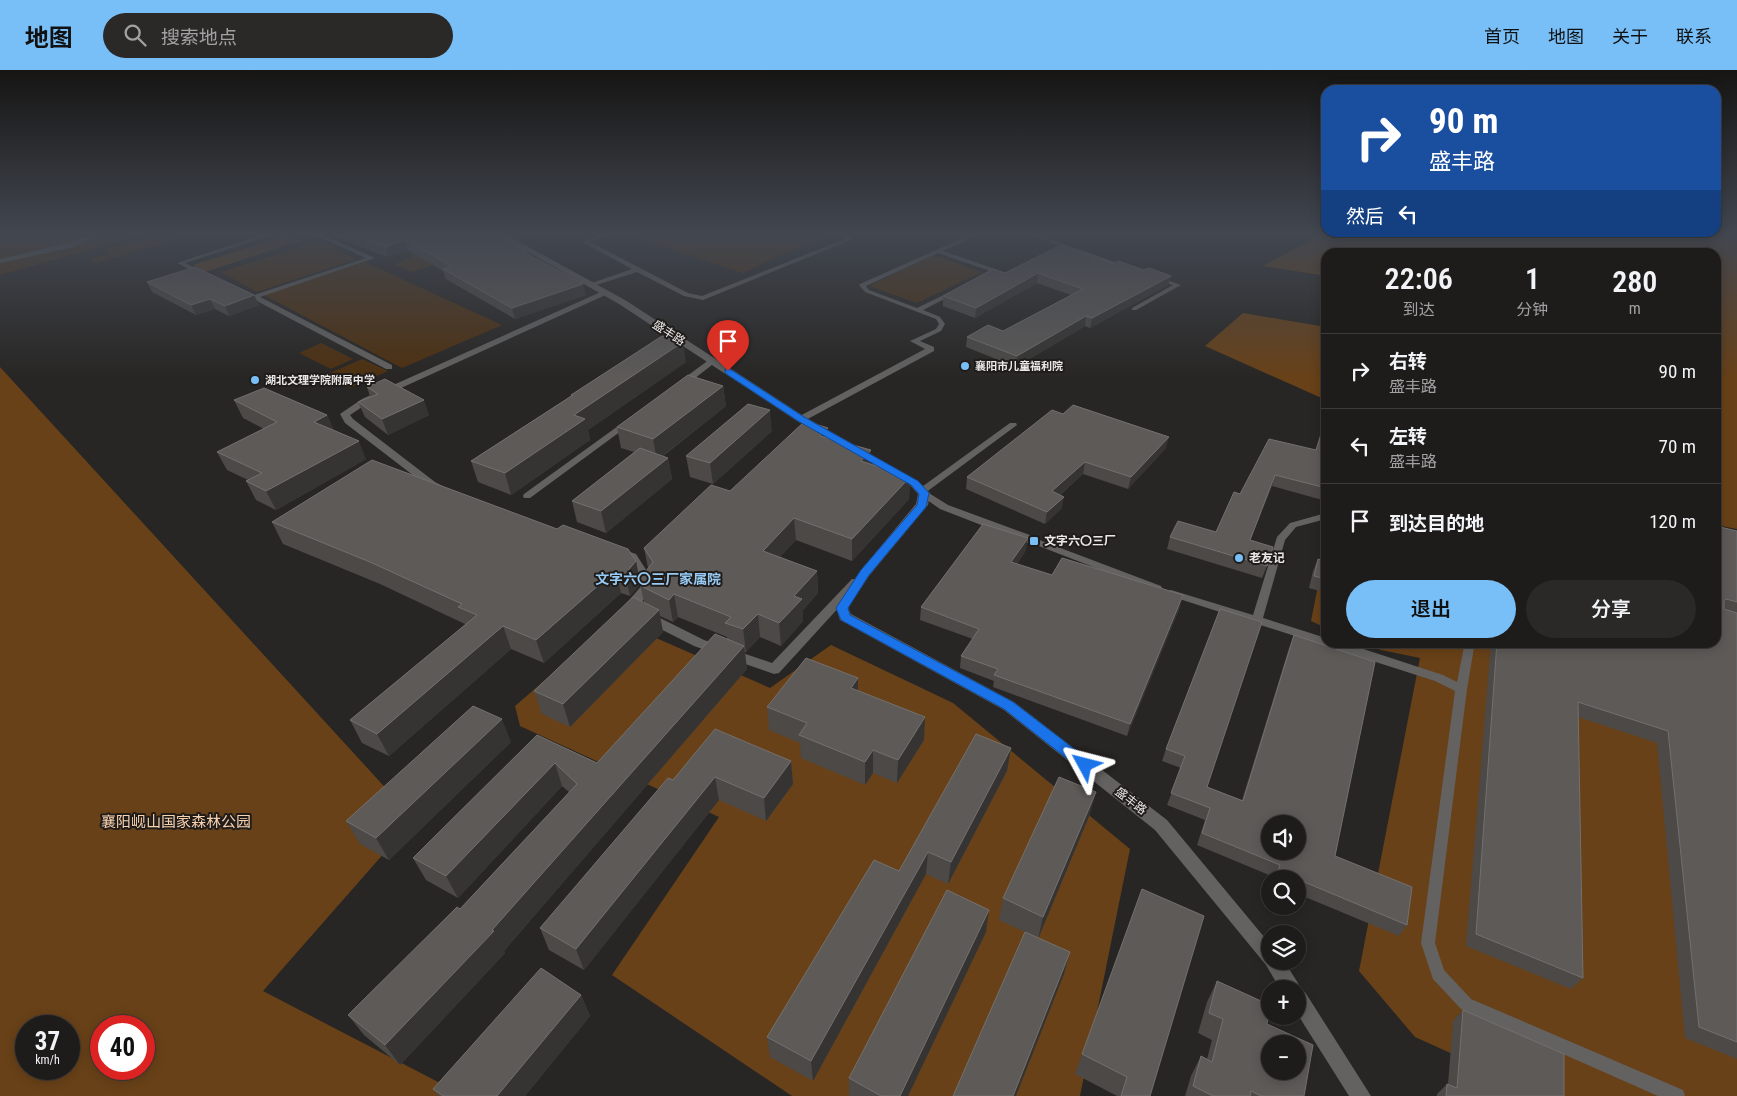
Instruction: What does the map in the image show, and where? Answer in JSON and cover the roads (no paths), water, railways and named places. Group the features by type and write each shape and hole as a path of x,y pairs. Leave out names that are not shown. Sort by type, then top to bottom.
{"street":[{"name":"盛丰路","path":"591,284 801,419 914,483 923,492 922,505 865,573 842,608 845,617 1009,706 1161,825 1261,947"},
{"path":"449,491 431,484 349,421 345,414 365,401 606,293"},
{"path":"923,492 944,507 1034,541"},
{"path":"614,550 632,557 649,584 630,608 699,643 774,669 865,573"},
{"path":"1306,1011 1361,1096"}],"lane":[{"path":"254,297 297,283"},
{"path":"664,283 686,295 702,298 740,283"},
{"path":"801,419 931,349 914,341 939,330 942,324 938,318 867,292 862,285 867,283"},
{"path":"1134,310 1178,285 1171,283"},
{"path":"917,310 961,288"},
{"path":"237,290 389,367"},
{"path":"672,391 713,361"},
{"path":"527,496 632,420"},
{"path":"923,492 1013,425"},
{"path":"1257,620 1280,539 1293,525 1321,517"},
{"path":"1034,541 1170,593 1321,640"},
{"path":"1346,648 1439,678 1461,689"},
{"path":"1469,648 1461,689 1428,943 1438,974 1466,1004 1677,1096"}],"place":[{"name":"襄阳市儿童福利院","path":"965,366"},
{"name":"湖北文理学院附属中学","path":"255,380"},
{"name":"文字六〇三厂","path":"1034,541"},
{"name":"老友记","path":"1239,558"}],"district":[{"name":"文字六〇三厂家属院","path":"658,579"}],"park label":[{"name":"襄阳岘山国家森林公园","path":"176,822"}]}
